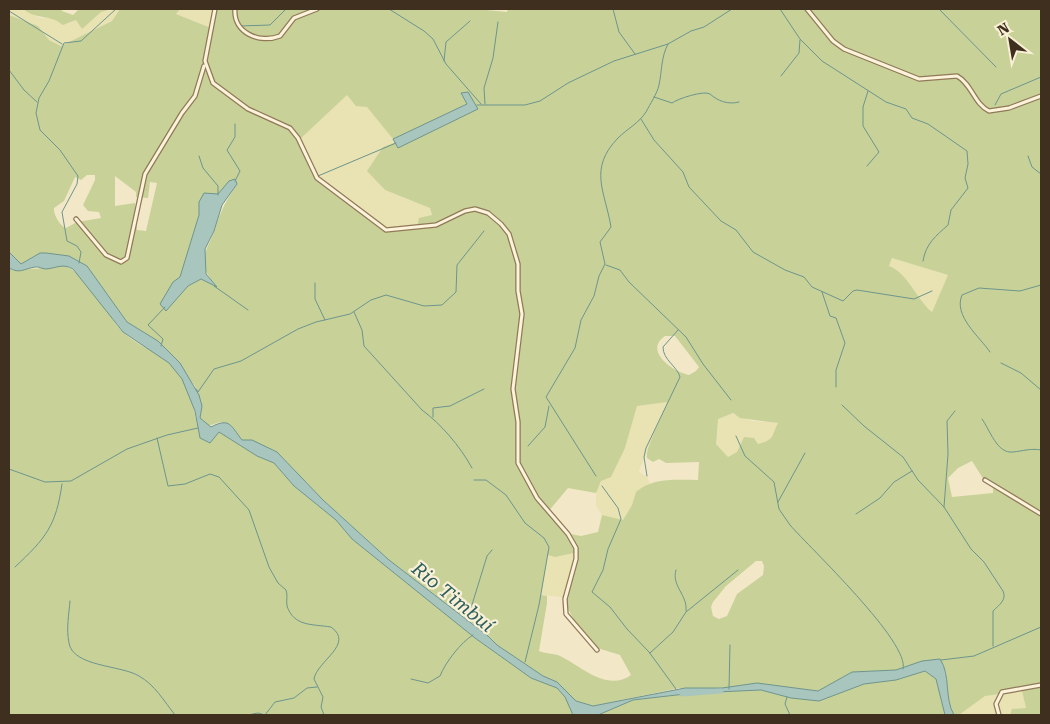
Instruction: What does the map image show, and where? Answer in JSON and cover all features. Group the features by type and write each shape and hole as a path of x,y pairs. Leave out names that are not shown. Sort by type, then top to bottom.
{"street":[{"path":"76,219 110,258 121,262 127,258 145,174 182,113 195,96 205,64 215,9"},
{"path":"234,9 238,26 250,36 260,38 280,36 294,18 317,9"},
{"path":"807,9 840,47 919,79 957,76 968,85 980,104 989,111 1009,108 1041,96"},
{"path":"205,64 213,83 220,90 248,109 290,128 298,138 317,178 383,229 428,227 475,209 488,213 510,234 518,264 518,291 522,314 513,389 518,422 518,463 536,498 568,534 576,548 576,559 565,599 566,614 597,650"},
{"path":"985,480 1041,514"},
{"path":"1000,715 996,704 1002,692 1041,685"}],"shaded area":[{"path":"9,9 23,9 39,18 56,18 68,24 76,20 86,25 101,12 120,9 112,21 61,46 49,40 38,26 9,15"},
{"path":"180,9 216,9 212,28 175,14"},
{"path":"347,94 367,107 396,142 383,148 368,171 385,190 430,208 432,215 417,227 384,229 322,185 312,174 298,141"},
{"path":"893,258 948,275 932,312 918,298 904,278 888,266"},
{"path":"667,402 662,419 639,472 647,477 650,484 636,492 632,505 623,520 602,515 596,505 596,493 601,481 625,448 637,406"},
{"path":"730,413 752,421 778,423 773,438 758,444 755,439 743,439 737,452 728,457 716,444 715,429 718,419"},
{"path":"574,553 574,561 563,597 541,595 548,554 555,557"},
{"path":"1022,691 1026,708 1012,709 1010,715 959,715 985,696"}],"green space":[{"path":"23,9 61,9 73,15 79,9 112,9 101,12 82,29 76,20 63,25 53,19 34,15"},
{"path":"120,9 180,9 176,14 211,28 216,9 476,9 507,12 508,9 1041,9 1041,715 1010,715 1012,709 1026,708 1022,691 985,696 959,715 954,715 949,707 946,671 922,661 896,670 852,672 818,691 757,683 722,688 679,688 593,706 576,701 553,680 547,679 497,645 488,635 389,560 323,500 277,452 242,440 232,428 220,422 208,426 200,418 202,406 195,386 158,341 127,322 87,266 69,256 46,253 34,256 21,264 9,252 9,15 38,26 49,40 61,46 112,21","holes":["461,94 478,109 398,148 396,142 383,147 367,171 385,190 430,208 432,215 419,218 417,227 384,229 369,220 322,185 312,174 298,141 347,95 356,106 367,107 393,139 467,104","87,175 95,175 95,180 83,205 88,211 99,212 101,218 77,222 66,228 57,220 54,208 64,201 75,177 81,180","115,176 136,192 136,197 148,198 150,182 157,183 146,231 137,230 135,203 115,206","229,181 237,184 222,211 204,258 205,270 216,286 201,279 188,286 166,310 173,282 180,278 199,215 199,202 204,193 218,195","892,258 948,275 932,312 901,274 889,266","665,336 675,336 699,367 689,375 682,373 675,370 659,354 657,348 659,342","667,402 649,447 647,458 653,462 659,459 666,463 699,462 698,480 666,480 643,487 636,492 632,505 623,520 602,515 598,532 581,536 565,533 547,513 568,488 596,493 601,481 611,477 625,448 637,406","733,413 740,418 778,423 770,439 758,444 754,438 744,437 737,452 728,457 716,444 718,419","972,461 984,480 993,484 993,493 952,497 948,478 958,468","574,553 572,576 568,588 562,597 576,624 591,646 620,655 631,675 622,680 604,679 586,672 560,656 539,651 547,603 547,596 541,595 548,555 555,557","756,561 762,561 764,566 763,575 737,594 727,616 719,619 713,616 711,607 726,586"]},
{"path":"62,265 78,274 94,292 114,322 127,336 161,357 177,370 189,393 200,438 219,432 257,456 274,463 294,486 336,520 352,539 475,638 531,678 557,688 565,697 573,715 9,715 9,268 14,271"},
{"path":"925,671 936,679 945,715 598,715 633,700 694,693 761,690 791,698 819,701 864,684 896,680"}],"water":[{"path":"468,92 478,109 398,148 393,139 467,104 461,93"},
{"path":"235,179 237,184 222,205 214,231 205,249 206,274 217,287 201,279 188,286 166,311 160,304 173,282 180,277 199,215 199,202 204,193 218,194 229,181"},
{"path":"9,252 21,264 40,253 46,253 69,256 87,266 127,322 158,341 180,363 199,395 202,406 200,418 211,427 222,423 230,424 242,440 252,440 277,452 323,500 389,560 488,636 497,645 543,676 557,682 576,701 593,706 685,688 722,688 757,683 818,691 852,672 896,670 922,661 940,659 945,672 949,701 954,715 945,715 936,679 925,671 896,680 864,684 819,701 791,698 761,690 694,693 633,700 598,715 573,715 565,697 557,688 531,678 475,638 352,539 336,520 294,486 274,463 257,456 219,432 210,443 200,438 195,411 182,379 169,363 123,332 73,269 63,266 46,269 36,267 16,271 9,268"}],"waterway":[{"path":"79,263 81,252 77,246 67,241 62,212 77,184 78,176 60,150 40,130 36,113 39,98 49,81 64,43 81,41 116,9"},
{"path":"240,26 270,25 286,9"},
{"path":"389,9 424,31 433,39 446,64 481,104"},
{"path":"613,9 619,32 635,54"},
{"path":"477,105 525,105 540,101 568,83 614,61 668,44 691,31 704,27 732,9"},
{"path":"780,9 800,39 822,61 886,102 906,109 912,118 928,124 967,151 968,164 965,178 968,188 951,210 948,225 926,249 923,261"},
{"path":"939,9 996,67"},
{"path":"9,11 62,44"},
{"path":"444,61 446,42 470,21"},
{"path":"485,104 484,88 493,58 498,22"},
{"path":"781,76 799,53 800,40"},
{"path":"596,476 546,397 575,348 581,320 594,296 599,276 605,264 600,242 611,227 601,181 603,160 618,138 646,112 658,88 663,59 668,44"},
{"path":"9,70 24,90 37,102"},
{"path":"995,105 1001,94 1041,77"},
{"path":"867,166 879,152 863,126 863,107 868,91"},
{"path":"654,97 672,103 679,99 707,93 723,102 739,102"},
{"path":"641,119 654,140 683,172 689,187 721,221 736,230 753,252 785,270 804,277 812,287 843,301 853,291 857,290 914,299 932,291"},
{"path":"235,124 235,137 227,150 240,171 235,181"},
{"path":"318,176 396,143"},
{"path":"199,156 203,168 218,186 218,195"},
{"path":"1028,156 1032,167 1041,174"},
{"path":"196,389 198,392 214,369 241,361 298,329 316,322 350,314 371,300 386,295 424,306 442,305 456,292 457,265 484,231"},
{"path":"606,265 620,270 629,282 686,337 703,364 731,400"},
{"path":"315,283 315,299 325,320"},
{"path":"990,352 964,318 960,303 962,295 979,288 1020,291 1041,285"},
{"path":"214,286 248,310"},
{"path":"822,292 830,316 836,318 845,343 836,370 836,387"},
{"path":"161,346 163,339 148,325 165,307"},
{"path":"354,312 362,330 364,346 422,410 450,436 472,468"},
{"path":"647,476 644,457 646,448 680,377 665,356 663,347 678,330"},
{"path":"1001,363 1021,373 1041,390"},
{"path":"433,417 433,408 450,406 484,389"},
{"path":"842,405 864,426 903,457 918,480 944,507 971,549 984,562 1003,591 1003,600 993,611 993,646"},
{"path":"528,446 545,427 549,406"},
{"path":"944,507 948,454 947,421 955,411"},
{"path":"982,419 994,440 1007,452 1030,449 1041,450"},
{"path":"9,469 45,482 71,481 127,449 167,435 198,428"},
{"path":"736,436 745,456 774,482 779,509 790,525 876,618 901,656 903,669"},
{"path":"157,438 168,486 185,484 210,474 219,477 249,510 269,567 278,583 286,590 287,606 290,613 299,621 311,625 331,627 337,633 339,640 337,646 321,666 314,679 323,697 321,707 324,715"},
{"path":"778,502 805,453"},
{"path":"856,514 880,498 894,482 912,471"},
{"path":"474,480 486,480 506,495 525,523 544,538 549,547 539,605 525,662"},
{"path":"15,567 35,548 48,530 53,521 62,484"},
{"path":"602,486 618,508 621,519 608,549 603,570 592,592 610,607 627,629 649,652 676,689"},
{"path":"467,621 487,556 492,550"},
{"path":"676,570 677,586 685,600 686,611"},
{"path":"650,653 673,632 686,612 738,570"},
{"path":"70,601 68,632 72,651 88,661 131,672 139,676 155,689 175,715"},
{"path":"941,660 974,656 1041,627"},
{"path":"411,679 428,683 440,676 454,653 473,635"},
{"path":"729,689 730,645"},
{"path":"248,715 258,713 265,715 275,702 294,698 307,688 317,687"},
{"name":"Rio Timbuí","path":"682,694 721,691"},
{"path":"787,697 785,704 790,715"}]}
